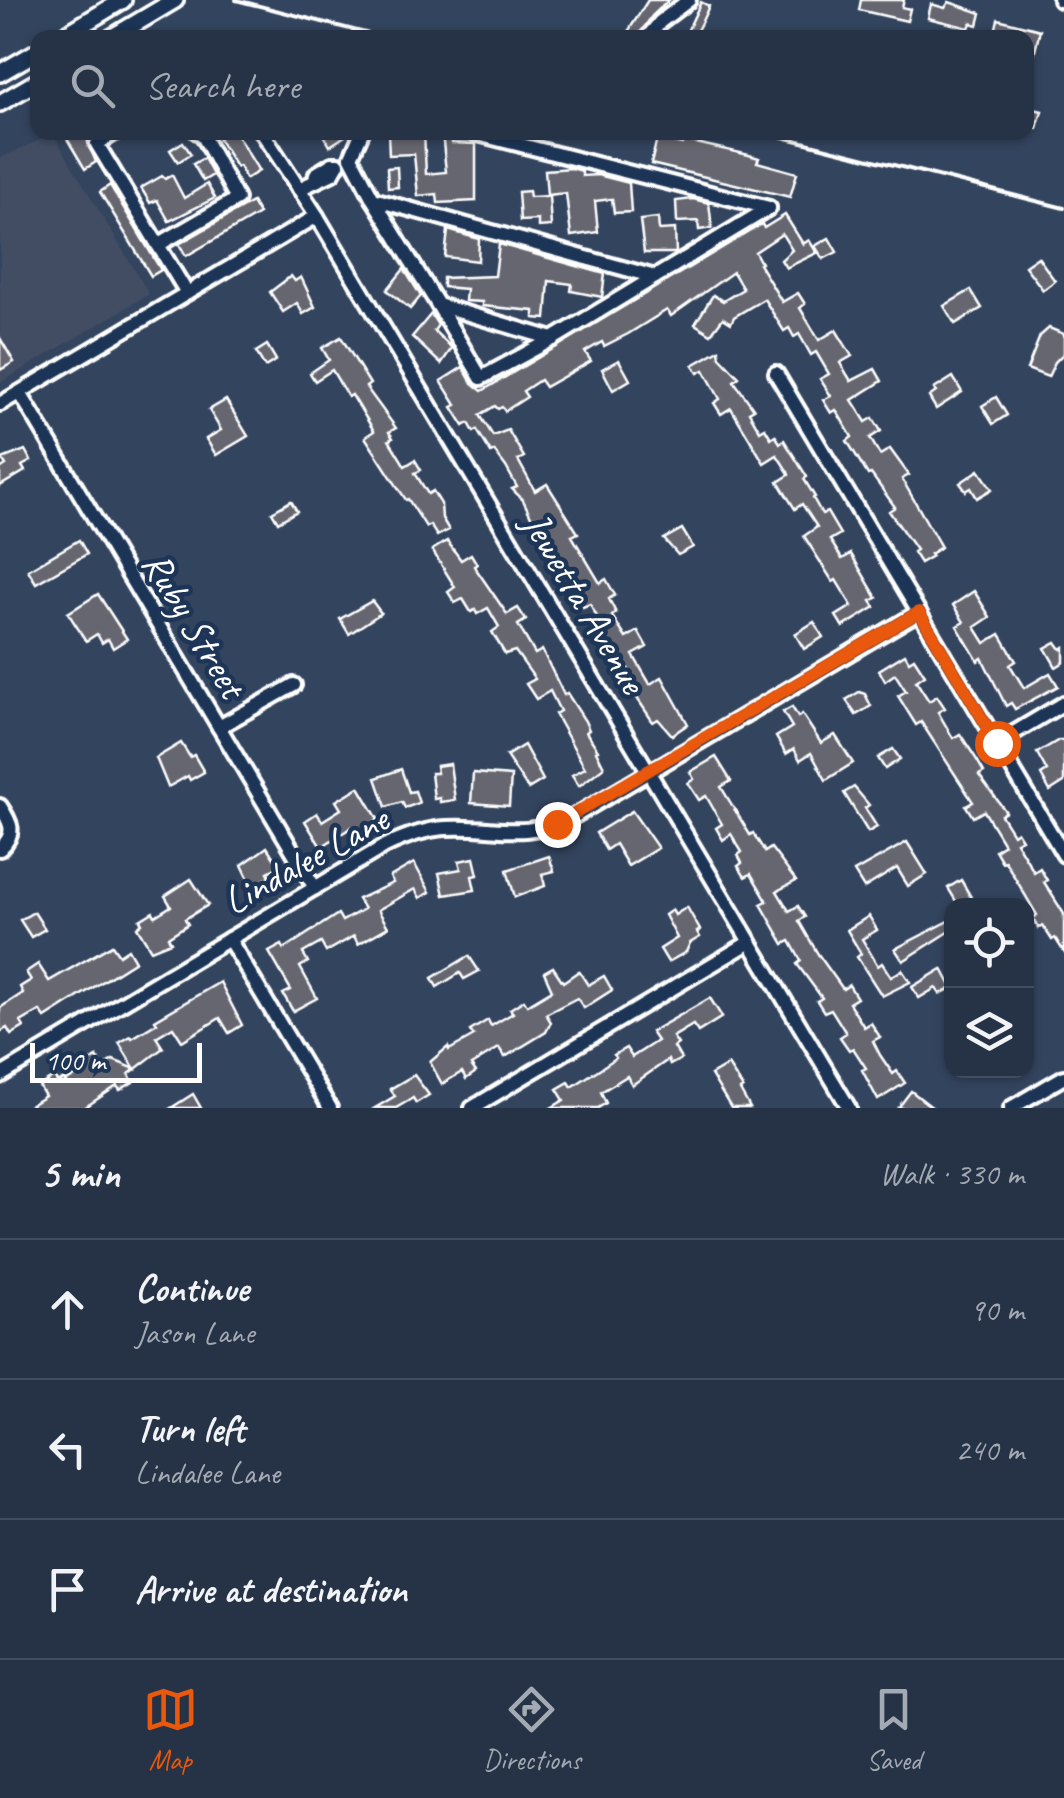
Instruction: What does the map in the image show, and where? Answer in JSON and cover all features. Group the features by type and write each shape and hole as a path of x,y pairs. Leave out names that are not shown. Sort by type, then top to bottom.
{"main road":[{"path":"73,30 122,0"},
{"path":"125,30 175,0"},
{"path":"0,74 30,56"},
{"path":"0,103 30,86"}],"street":[{"path":"654,30 689,0"},
{"path":"103,140 97,144 187,293"},
{"path":"158,246 237,198 205,140"},
{"name":"Jewetta Avenue","path":"267,140 317,216 849,1108"},
{"path":"299,189 333,173 338,164 351,157 358,140"},
{"path":"351,157 372,200 480,378 553,339 769,208 501,140"},
{"path":"372,200 656,277"},
{"path":"0,404 317,216"},
{"path":"438,305 553,339"},
{"path":"776,373 1064,855"},
{"name":"Ruby Street","path":"20,393 315,888"},
{"name":"Lindalee Lane","path":"0,1076 384,846 423,831 463,828 519,832 557,824 919,612"},
{"path":"219,726 294,685"},
{"path":"997,743 1064,703"},
{"path":"0,806 12,825 12,834 0,849"},
{"path":"229,939 330,1108"},
{"path":"472,1108 750,942"},
{"path":"1011,1108 1064,1077"}],"shaded area":[{"path":"40,140 57,140 149,294 0,383 0,158"}],"building":[{"path":"648,0 669,0 642,30 629,30"},
{"path":"861,0 904,0 902,7 910,9 907,21 859,10"},
{"path":"701,2 709,6 697,30 688,30"},
{"path":"949,2 981,13 978,25 971,23 969,28 928,18 931,4 945,8"},
{"path":"998,19 1040,30 1034,55 1034,30 995,30"},
{"path":"1034,109 1042,111 1034,127"},
{"path":"68,140 87,140 96,162 85,169"},
{"path":"219,140 240,140 259,171 246,179"},
{"path":"388,140 424,140 426,174 446,172 443,140 476,144 476,201 438,203 437,194 418,196 414,154 389,155"},
{"path":"657,140 682,144 683,140 749,155 759,158 757,162 797,173 790,197 651,164"},
{"path":"183,142 191,154 178,162 170,150"},
{"path":"204,158 213,175 203,181 193,164"},
{"path":"397,167 398,187 388,188 387,168"},
{"path":"545,170 582,171 582,176 598,175 629,183 631,212 614,213 612,199 595,201 598,232 571,236 566,193 547,195"},
{"path":"172,175 184,198 207,184 215,198 169,221 157,200 150,203 141,188"},
{"path":"110,185 161,270 151,276 100,192"},
{"path":"529,191 530,197 549,196 551,226 538,227 538,220 520,221 518,192"},
{"path":"693,199 709,203 712,228 699,230 698,221 677,222 676,201"},
{"path":"252,202 259,214 186,256 179,244"},
{"path":"785,215 803,244 809,240 817,253 786,268 781,260 792,250 782,234 755,252 759,264 782,302 798,293 805,304 800,308 819,340 836,330 852,356 840,363 851,381 875,369 882,381 852,400 866,422 873,418 881,431 870,438 880,455 890,449 909,475 902,479 941,547 932,556 920,563 913,552 916,550 889,511 895,507 868,475 847,441 852,437 836,410 831,413 823,400 831,396 820,379 829,374 816,352 811,355 799,334 794,337 789,328 784,331 764,299 734,317 731,323 723,318 711,334 695,324 713,295 723,301 743,289 733,272 671,316 667,310 628,334 585,352 591,361 545,387 540,380 523,391 527,397 505,411 495,406 480,415 493,436 508,430 524,457 518,460 535,491 547,484 578,533 572,536 600,583 606,579 615,595 609,599 616,613 612,616 626,638 638,631 647,647 633,655 650,684 662,677 688,724 672,735 658,719 653,722 627,683 633,679 629,670 612,644 607,647 599,635 605,631 590,604 583,607 564,569 561,570 554,558 559,555 544,528 538,531 494,451 491,453 469,423 464,426 441,381 463,367 482,391 762,224 764,228"},
{"path":"658,218 659,230 675,229 676,253 644,253 640,220"},
{"path":"448,230 479,239 478,261 445,257"},
{"path":"829,238 837,252 823,259 815,246"},
{"path":"499,244 605,274 602,297 571,291 572,284 549,281 546,319 534,318 534,311 465,301 466,289 443,287 443,278 495,276"},
{"path":"1038,257 1055,281 1043,290 1025,266"},
{"path":"404,269 421,296 410,309 387,290"},
{"path":"291,276 295,281 301,277 315,307 303,314 297,303 283,312 270,292"},
{"path":"971,290 982,308 955,324 944,306"},
{"path":"431,314 438,325 434,331 452,348 441,364 412,337"},
{"path":"1049,328 1064,334 1064,353 1048,377 1027,369 1040,336"},
{"path":"341,337 370,384 366,387 396,428 389,432 393,438 389,440 405,466 415,460 421,470 415,473 428,494 433,491 441,504 442,518 449,530 437,536 406,500 365,437 374,431 332,370 315,381 310,373 329,360 322,348"},
{"path":"0,338 14,362 0,370"},
{"path":"267,345 276,360 265,367 256,352"},
{"path":"719,350 720,357 739,377 734,381 754,409 749,412 760,431 765,428 771,438 775,435 780,443 784,440 807,477 804,479 822,514 827,512 840,534 830,540 842,559 851,554 877,598 871,601 875,607 843,627 836,616 852,606 804,536 817,527 802,504 795,509 778,482 788,472 777,455 764,463 731,408 721,414 714,403 720,399 704,370 698,373 693,365"},
{"path":"619,360 630,380 613,390 602,369"},
{"path":"953,377 962,392 936,409 929,397"},
{"path":"996,397 1007,415 993,424 982,406"},
{"path":"226,400 248,436 216,455 206,439 221,430 209,410"},
{"path":"25,450 31,461 22,466 25,471 0,486 0,469 6,465 2,459"},
{"path":"979,470 992,489 977,498 971,488 966,491 960,483"},
{"path":"291,501 297,511 278,522 272,512"},
{"path":"682,529 693,547 678,555 664,539"},
{"path":"79,540 87,554 36,583 28,570"},
{"path":"447,541 461,560 471,554 477,564 474,566 507,614 518,608 526,620 518,625 535,654 542,650 564,695 567,693 585,721 589,730 586,732 604,767 579,786 572,775 585,768 555,714 560,711 550,691 536,699 526,684 535,679 515,651 505,654 492,632 499,627 488,608 477,614 475,610 471,612 463,599 455,603 448,592 455,587 432,550"},
{"path":"974,591 990,617 975,627 985,643 1000,634 1016,661 1010,665 1024,688 1050,673 1058,686 1015,709 1011,703 1006,706 982,658 978,661 957,626 964,622 953,605"},
{"path":"98,594 127,639 113,648 108,639 102,643 97,634 86,641 68,613"},
{"path":"372,601 381,613 349,634 340,619"},
{"path":"814,622 823,637 804,649 795,634"},
{"path":"1056,642 1061,649 1064,647 1064,662 1056,667 1045,648"},
{"path":"905,654 909,661 914,658 925,675 916,681 929,701 937,696 945,708 938,712 953,738 960,734 984,772 979,775 1006,812 1001,815 1013,834 1017,831 1022,839 1016,842 1034,872 1040,868 1047,880 1044,882 1064,914 1064,952 1043,926 1039,928 1034,920 1034,898 1027,898 995,850 1004,844 984,811 973,817 966,806 973,802 921,722 916,725 898,696 906,691 895,674 885,681 879,670"},
{"path":"859,692 865,694 871,706 856,715 846,700"},
{"path":"792,707 798,717 802,714 821,743 835,735 853,763 826,780 811,753 800,760 794,749 786,754 776,737 792,727 783,712"},
{"path":"1064,740 1064,782 1050,791 1041,775 1047,771 1037,753"},
{"path":"181,743 204,772 168,787 156,758"},
{"path":"524,745 543,780 528,789 506,756"},
{"path":"893,749 900,759 885,769 878,758"},
{"path":"716,757 731,781 721,787 750,835 753,833 765,852 771,848 796,881 777,891 789,911 798,906 805,917 799,921 818,954 843,989 849,985 857,998 849,1003 864,1027 871,1023 880,1037 873,1041 880,1055 905,1083 878,1100 862,1070 866,1068 840,1037 846,1033 831,1009 824,1012 817,1001 822,998 797,964 801,961 790,941 784,944 761,904 767,901 751,874 745,877 738,866 742,863 738,855 742,852 731,834 723,840 716,828 722,824 706,796 699,800 688,783 694,779 690,772"},
{"path":"450,764 455,800 440,802 440,798 434,799 431,773 437,773 436,766"},
{"path":"401,769 409,792 415,791 419,803 405,808 402,802 386,807 376,778"},
{"path":"473,773 511,776 509,806 471,803"},
{"path":"359,787 378,819 356,833 352,827 321,847 305,821 317,813 322,821 341,809 336,801"},
{"path":"854,787 869,805 865,808 877,827 868,832 844,793"},
{"path":"632,811 658,848 628,866 615,844 606,850 596,833"},
{"path":"907,842 927,874 908,886 897,868 864,888 854,872"},
{"path":"267,847 279,866 268,872 270,876 264,880 267,884 255,892 242,865"},
{"path":"549,856 554,871 542,874 545,886 515,897 507,870"},
{"path":"474,858 478,875 472,876 475,890 444,895 439,873 461,869 459,861"},
{"path":"414,863 430,892 420,898 415,889 378,910 388,927 358,944 354,936 326,952 321,943 303,953 308,962 300,967 317,998 293,1011 283,994 291,990 269,952 282,945 284,949 338,914 342,921 364,909 358,899 393,883 390,877"},
{"path":"191,879 208,905 185,919 188,924 168,937 171,942 151,950 137,927 142,923 140,920 171,906 165,896"},
{"path":"961,880 971,898 954,898 948,888"},
{"path":"687,907 700,937 690,943 686,952 668,962 660,949 677,938 665,915 672,910 675,915"},
{"path":"34,912 45,929 31,937 20,920"},
{"path":"869,916 877,930 862,939 878,966 882,963 891,977 902,970 910,982 882,996 857,957 861,954 847,930"},
{"path":"944,924 944,935 903,961 895,949"},
{"path":"112,945 119,955 128,949 135,961 45,1018 40,1011 21,1022 24,1027 11,1035 7,1028 0,1032 0,1008 23,993 20,987 31,980 26,972 38,964 49,981"},
{"path":"469,956 479,971 464,979 460,973 437,987 432,978"},
{"path":"553,967 563,982 579,971 588,985 604,976 612,990 584,1008 577,998 546,1014 551,1022 546,1032 505,1057 499,1048 471,1065 476,1072 466,1079 462,1072 442,1084 430,1062 448,1047 449,1050 474,1036 470,1031 488,1020 491,1026 513,1013 510,1009 524,1000 527,1005 552,990 544,972"},
{"path":"942,969 944,973 944,992 940,994 936,988 919,998 912,987"},
{"path":"220,982 242,1025 229,1033 220,1018 182,1041 173,1027 156,1037 163,1048 129,1074 133,1082 120,1090 117,1086 84,1108 26,1108 45,1096 39,1086 54,1077 58,1083 64,1079 65,1082 97,1057 103,1066 113,1060 135,1069 119,1043"},
{"path":"710,998 722,1017 698,1032 693,1025 673,1037 681,1059 670,1065 668,1060 632,1085 627,1076 601,1092 606,1103 598,1108 551,1108 564,1100 557,1089 569,1082 572,1087 626,1048 632,1057 657,1041 651,1032"},
{"path":"728,1065 750,1108 731,1108 711,1075"},
{"path":"414,1075 429,1095 416,1103 413,1098 396,1108 375,1108 395,1096 390,1089"},
{"path":"911,1091 933,1108 898,1108"},
{"path":"193,1094 201,1108 171,1108"}],"railway":[{"path":"236,0 354,30"},
{"path":"795,140 1064,208"}],"route":[{"path":"557,824 919,612 997,743"}]}
